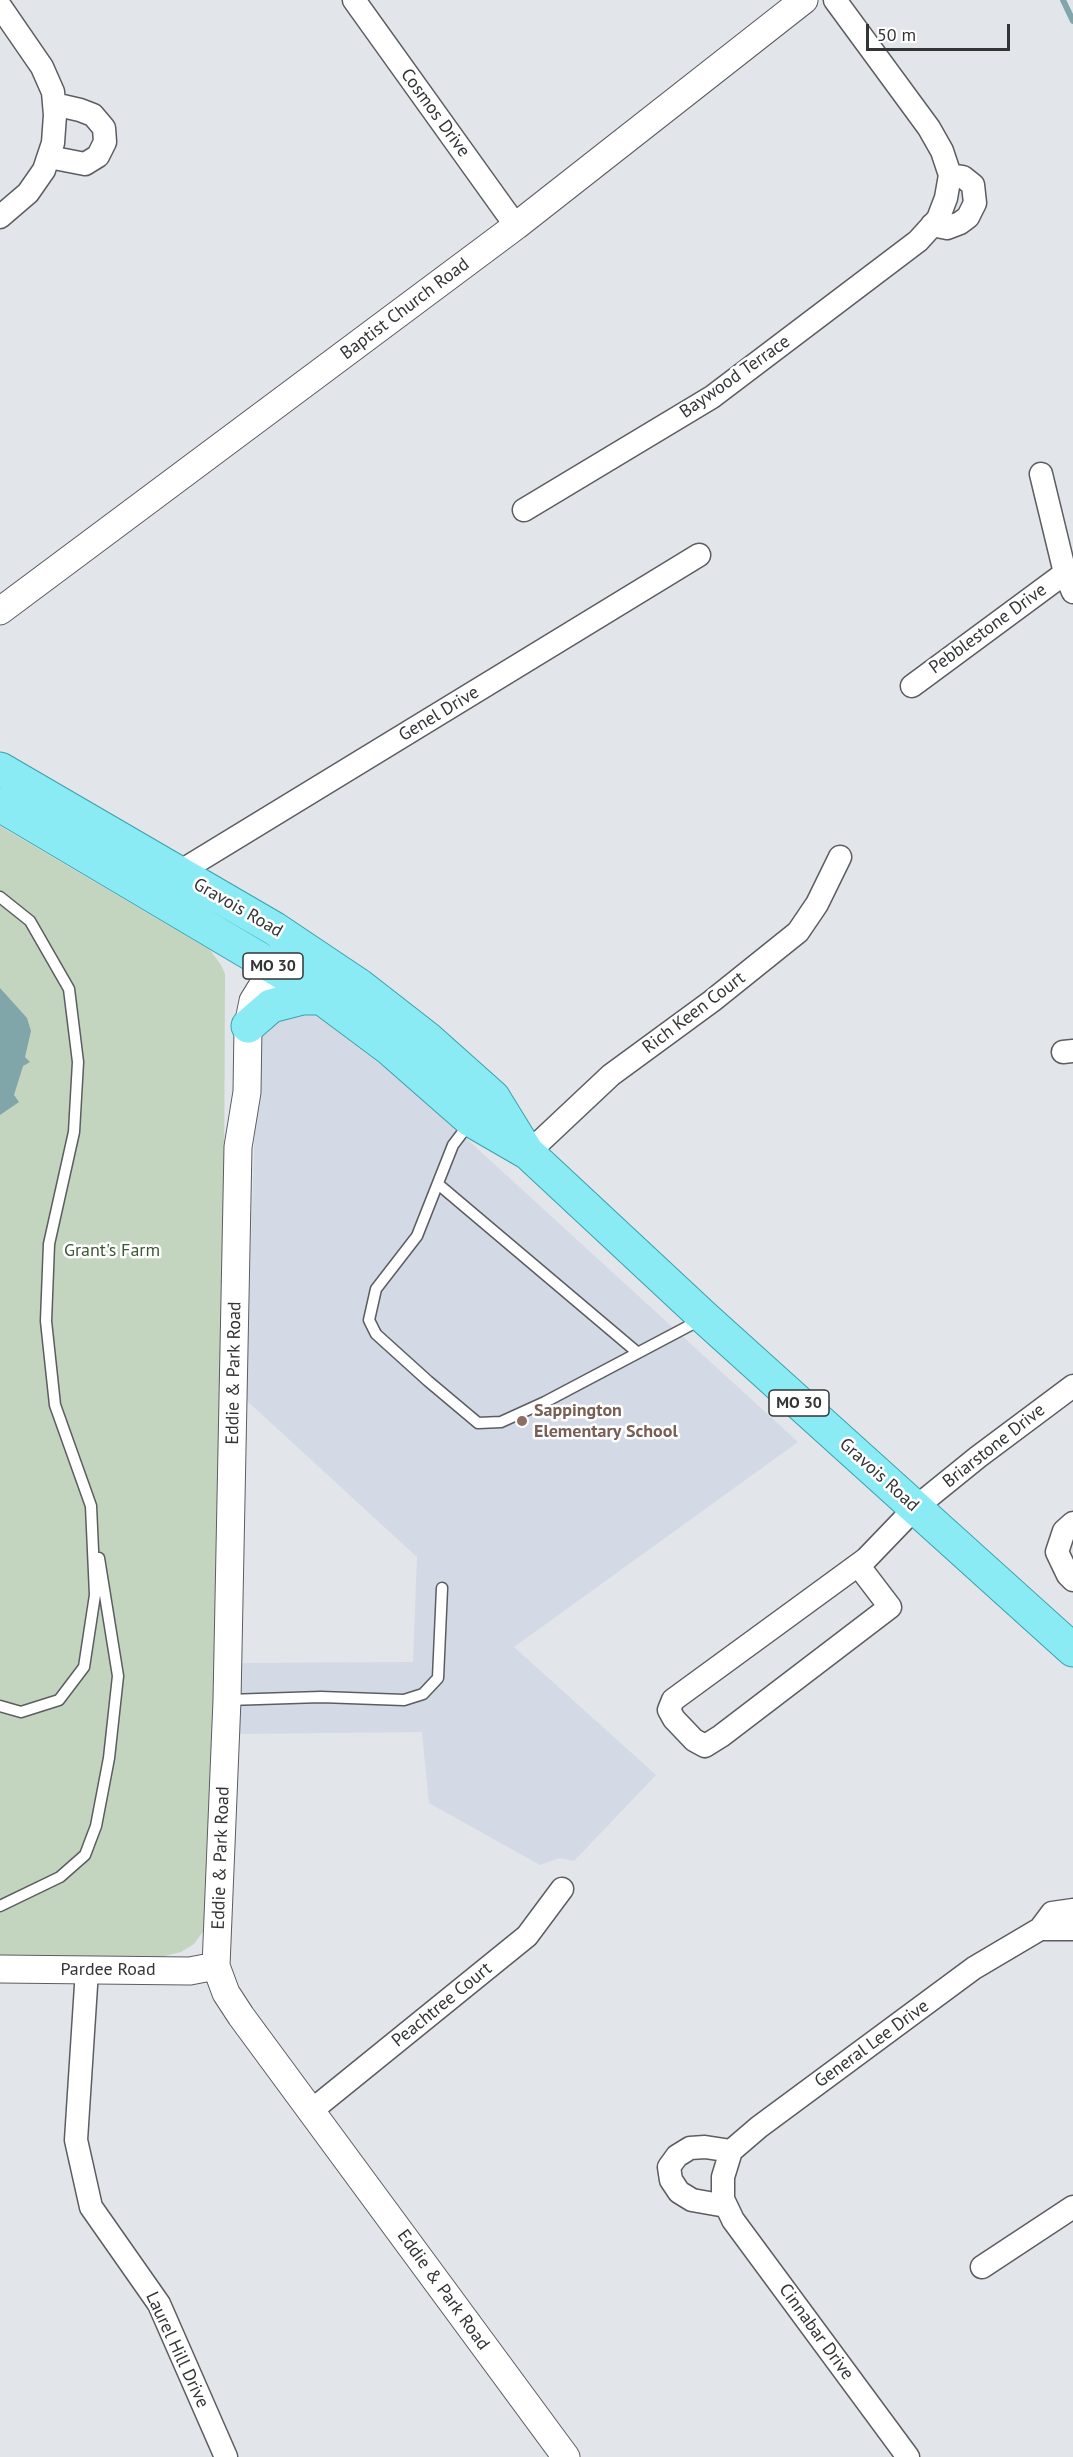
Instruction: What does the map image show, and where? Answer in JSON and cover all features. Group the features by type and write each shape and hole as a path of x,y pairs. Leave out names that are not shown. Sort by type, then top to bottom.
{"main road":[{"name":"Gravois Road","path":"0,769 283,935 391,1010 493,1097 528,1153"},
{"name":"Gravois Road","path":"0,805 266,962 322,998 390,1049 471,1120 528,1153 705,1318 1073,1650"},
{"path":"249,1026 271,1006 302,998 322,998"}],"street":[{"name":"Cosmos Drive","path":"354,0 516,226"},
{"name":"Baptist Church Road","path":"0,611 516,226 804,0"},
{"name":"Baywood Terrace","path":"524,510 712,397 918,241 938,219 946,198 950,175 942,151 929,128 834,0"},
{"path":"0,6 42,67 53,92 54,104 53,143 44,170 28,193 0,217"},
{"path":"49,157 85,164 98,156 105,142 104,128 93,116 80,110 54,104"},
{"path":"1041,474 1069,582"},
{"name":"Genel Drive","path":"178,873 699,555"},
{"name":"Pebblestone Drive","path":"912,686 1069,582"},
{"name":"Rich Keen Court","path":"528,1153 611,1075 712,1001 798,932 817,904 840,857"},
{"name":"Eddie & Park Road","path":"283,935 266,962 253,1000 249,1026 247,1092 238,1147 227,1700 216,1966 226,1993 566,2457"},
{"name":"Eddie & Park Road","path":"238,1147 231,1095 234,1003 244,978 266,962"},
{"name":"Briarstone Drive","path":"858,1565 890,1607 705,1746 694,1740 674,1719 669,1710 674,1700 858,1565 915,1508 978,1457 1073,1386"},
{"path":"1073,1523 1064,1531 1057,1552 1068,1575 1073,1580"},
{"name":"Peachtree Court","path":"311,2111 527,1936 562,1889"},
{"name":"General Lee Drive","path":"731,2151 759,2127 974,1968 1040,1929 1052,1913 1073,1910"},
{"path":"1040,1929 1073,1929"},
{"name":"Pardee Road","path":"0,1969 190,1971 216,1966"},
{"name":"Laurel Hill Drive","path":"87,1970 76,2140 91,2207 159,2304 226,2457"},
{"path":"726,2206 692,2200 680,2192 670,2180 669,2167 677,2156 690,2148 705,2147 731,2151"},
{"name":"Cinnabar Drive","path":"731,2151 723,2177 723,2199 734,2220 908,2457"},
{"path":"982,2267 1073,2206"}],"lane":[{"path":"0,897 30,921 69,989 78,1062 74,1132 49,1244 46,1321 55,1405 91,1506 118,1676 109,1758 96,1826 84,1855 60,1877 0,1906"},
{"path":"471,1120 453,1145 417,1236 376,1289 369,1320 376,1334 428,1381 478,1423 501,1422 705,1318"},
{"path":"438,1184 638,1353"},
{"path":"0,1706 21,1712 58,1700 84,1667 94,1595 91,1506"},
{"path":"227,1700 321,1697 404,1700 423,1694 438,1678 442,1588"}],"shaded area":[{"name":"Sappington Elementary School","path":"296,1012 316,1015 410,1087 798,1442 514,1647 656,1775 574,1861 560,1858 540,1865 429,1803 422,1732 235,1734 241,1663 413,1662 417,1557 246,1400 258,1031"}],"green space":[{"name":"Grant's Farm","path":"0,826 210,950 225,974 223,1423 207,1926 194,1944 181,1952 152,1959 0,1958"}],"water":[{"path":"0,988 27,1018 31,1031 25,1057 30,1062 23,1066 14,1095 19,1102 0,1115"}],"waterway":[{"path":"1063,0 1073,21"}],"place":[{"name":"Sappington Elementary School","path":"522,1421"}]}
